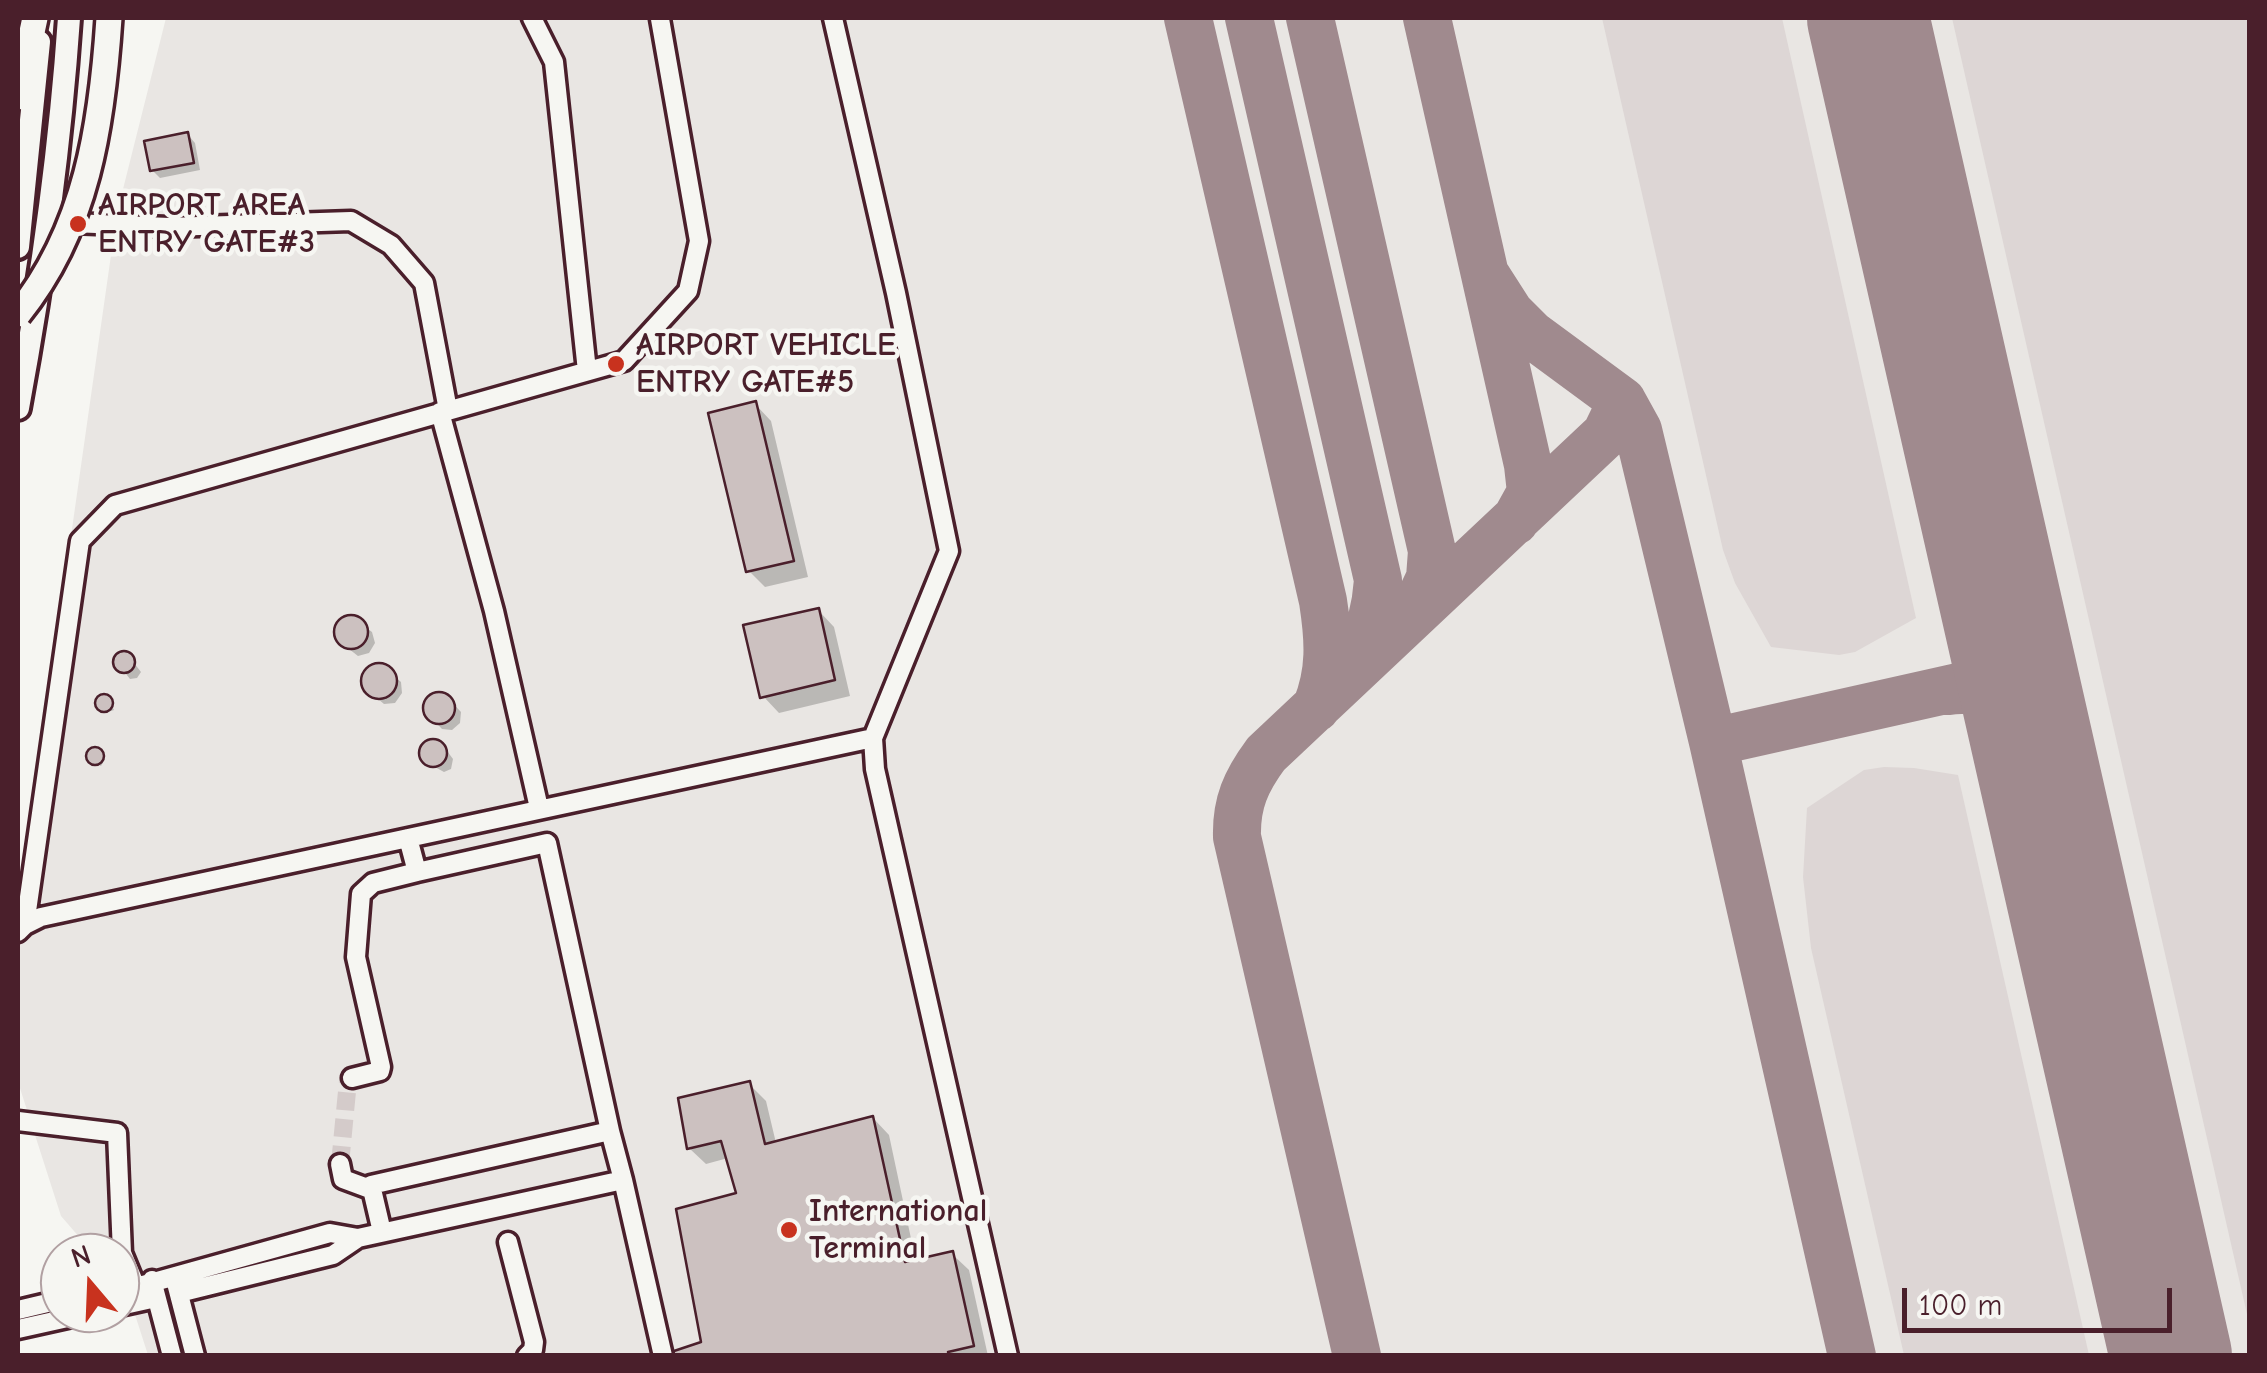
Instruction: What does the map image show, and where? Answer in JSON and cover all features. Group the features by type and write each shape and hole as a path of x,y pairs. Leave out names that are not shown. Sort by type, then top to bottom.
{"highway":[{"path":"18,96 38,18"},
{"path":"18,314 60,252 72,224 92,157 105,78 109,18"}],"main road":[{"path":"18,247 38,18"},
{"path":"18,408 54,182 69,18"}],"lane":[{"path":"532,18 554,62 587,371"},
{"path":"833,18 896,293 949,551 873,738 875,769 1008,1356"},
{"path":"21,928 80,542 115,505 624,361 688,292 699,241 660,19"},
{"path":"72,224 168,227 351,221 391,244 424,284 444,411 538,808"},
{"path":"21,928 40,917 873,738"},
{"path":"408,838 417,872"},
{"path":"352,1078 381,1067 356,957 360,894 373,883 547,843 662,1356"},
{"path":"18,1121 117,1133 122,1253 172,1356"},
{"path":"382,1232 371,1185 610,1131"},
{"path":"340,1164 342,1180 370,1189"},
{"path":"141,1288 333,1255 358,1238 624,1180"},
{"path":"508,1242 534,1342 527,1356"},
{"path":"176,1284 194,1356"}],"shaded area":[{"path":"166,18 2249,18 2249,1355 148,1355 140,1330 140,1233 76,1233 61,1216 18,1082 18,908 117,213"},
{"path":"1602,18 1782,18 1916,618 1855,652 1839,655 1771,647 1735,583 1723,550"},
{"path":"1952,18 2249,18 2249,1323"},
{"path":"1884,767 1958,775 2089,1355 1904,1355 1811,948 1803,877 1807,808 1864,770"}],"building":[{"path":"188,132 194,163 150,171 144,141"},
{"path":"756,401 794,561 746,572 708,413"},
{"path":"819,608 835,680 760,698 743,625"},
{"path":"351,615 363,620 368,632 363,644 351,649 339,644 334,632 339,620"},
{"path":"124,651 132,654 132,670 124,673 116,670 113,662 116,654"},
{"path":"379,663 392,668 397,681 392,694 379,699 366,694 361,681 366,668"},
{"path":"439,692 451,696 455,708 451,720 439,724 427,720 423,708 427,696"},
{"path":"104,694 113,703 104,712 95,703"},
{"path":"433,739 443,743 447,753 443,763 433,767 423,763 419,753 423,743"},
{"path":"95,747 104,756 95,765 86,756"},
{"name":"International Terminal","path":"750,1081 765,1144 873,1116 905,1262 953,1251 974,1346 948,1352 949,1356 672,1356 671,1352 701,1342 676,1209 736,1193 721,1141 687,1149 678,1098"}],"taxiway":[{"path":"1188,18 1323,601 1327,655 1316,708"},
{"path":"1249,18 1378,580 1371,622 1357,663"},
{"path":"1310,18 1432,551 1430,578 1414,612"},
{"path":"1427,18 1528,465 1531,492 1515,521"},
{"path":"1485,274 1510,313 1531,334 1622,401 1638,430 1852,1356"},
{"path":"1357,1356 1237,837 1240,803 1266,754 1606,434 1622,401"},
{"path":"1713,742 1963,686 1999,661 2005,643 2004,618"},
{"path":"1948,691 1978,690 2001,695 2018,709 2030,736"}],"runway":[{"path":"1868,18 2171,1356"}],"tunnel":[{"path":"340,1164 348,1081 352,1078"}],"place":[{"name":"AIRPORT AREA ENTRY GATE#3","path":"78,224"},
{"name":"AIRPORT VEHICLE ENTRY GATE#5","path":"616,364"},
{"name":"International Terminal","path":"789,1230"}]}
